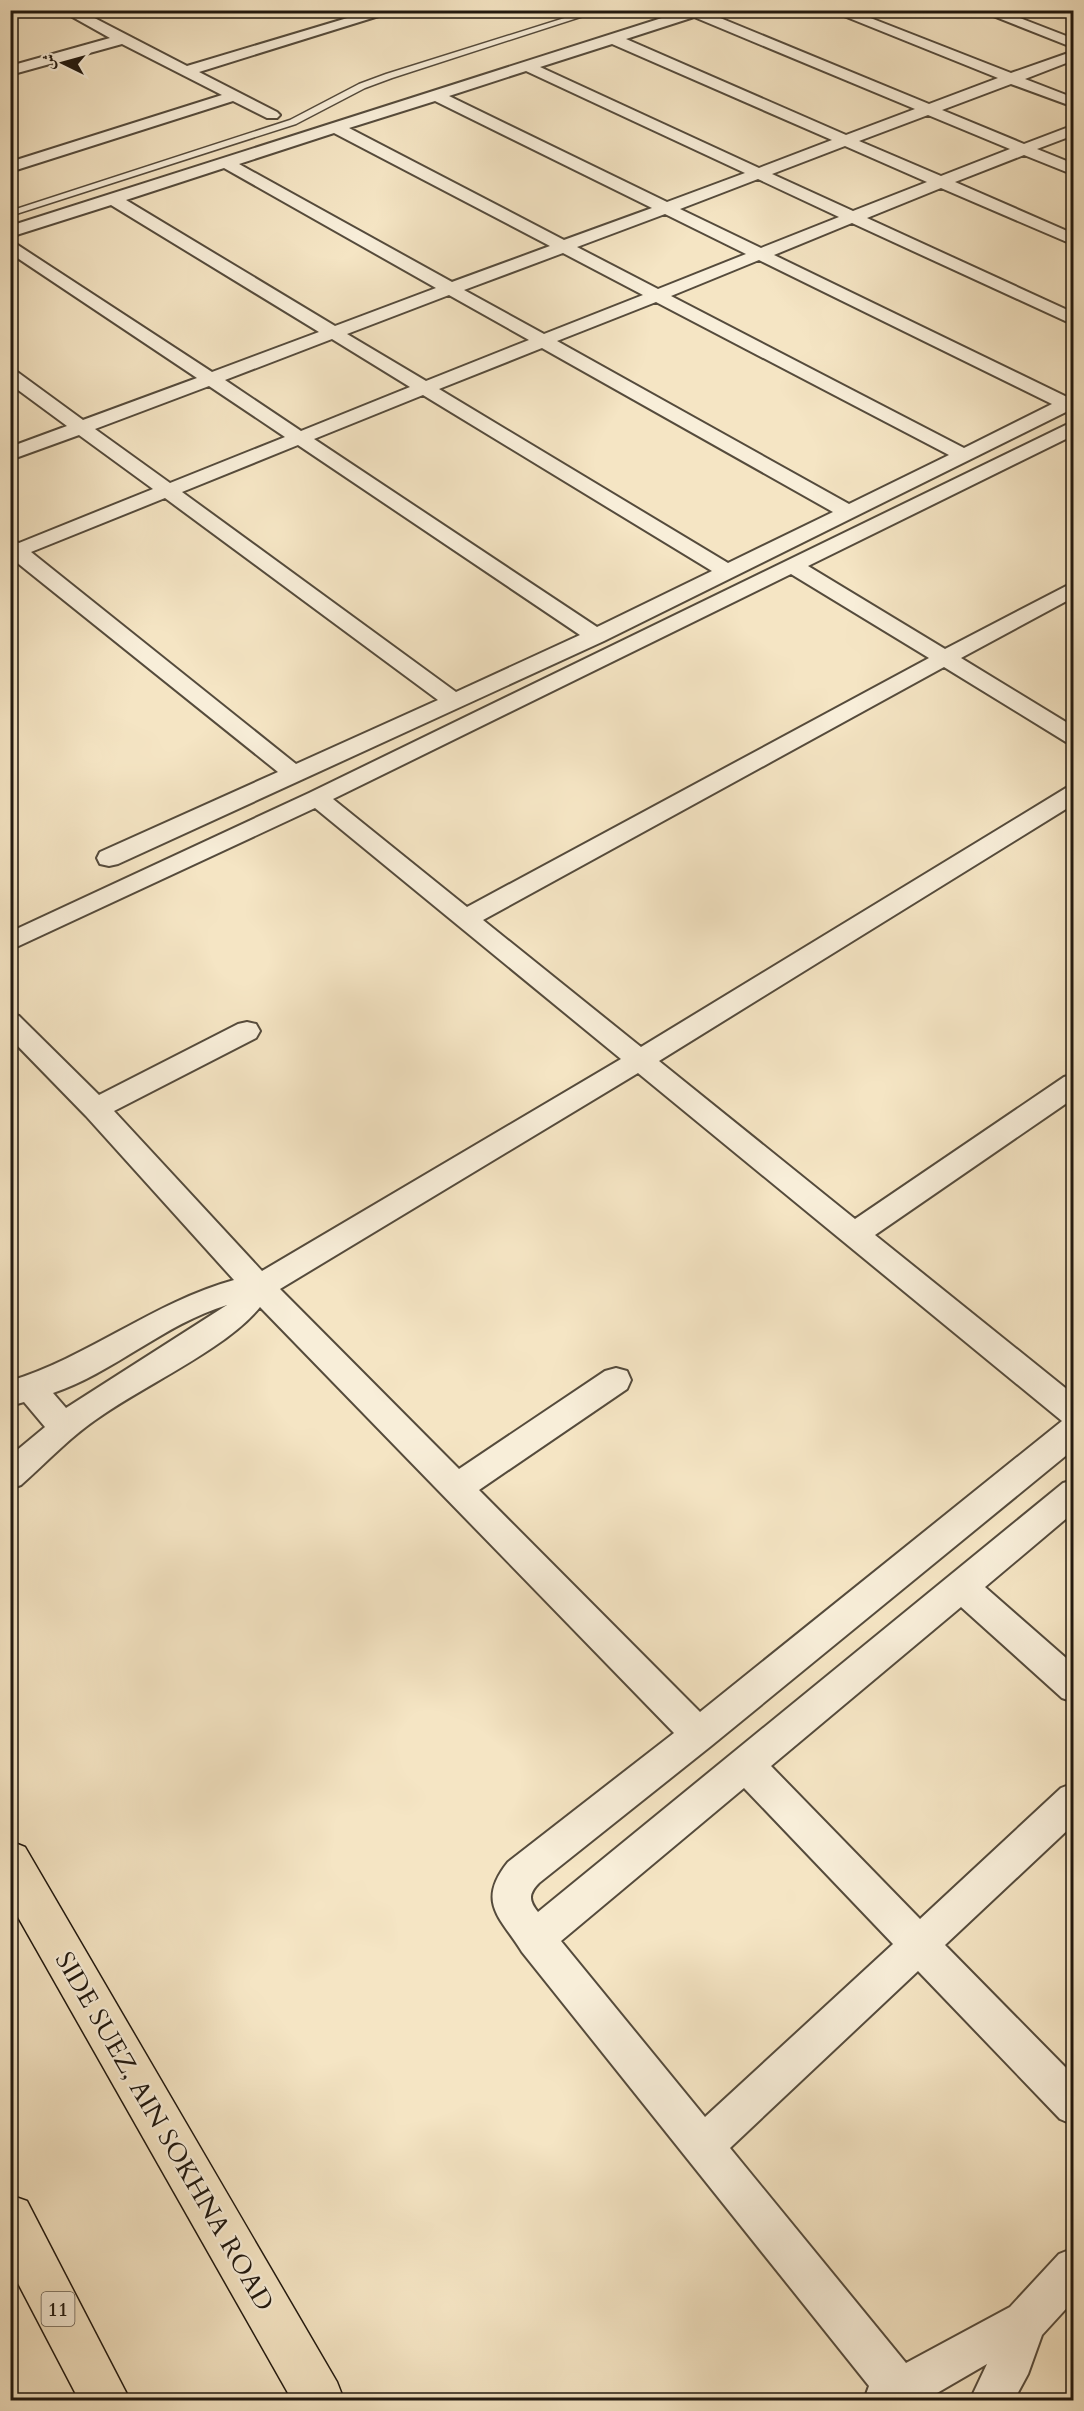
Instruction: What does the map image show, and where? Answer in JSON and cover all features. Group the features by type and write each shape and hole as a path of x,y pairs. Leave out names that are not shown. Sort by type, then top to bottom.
{"main road":[{"name":"SIDE SUEZ, AIN SOKHNA ROAD","path":"10,1861 320,2400"},
{"name":"11","path":"10,2218 105,2400"}],"street":[{"path":"71,13 92,10"},
{"path":"352,10 367,18"},
{"path":"185,71 391,10"},
{"path":"836,10 1074,103"},
{"path":"986,10 1074,44"},
{"path":"10,232 699,12 1074,170"},
{"path":"71,13 272,115"},
{"path":"10,71 122,39"},
{"path":"613,39 1074,240"},
{"path":"10,454 1074,55"},
{"path":"529,67 1074,320"},
{"path":"10,167 234,96"},
{"path":"437,96 1070,402"},
{"path":"336,128 964,455"},
{"path":"13,549 300,438 1074,129"},
{"path":"226,163 850,513"},
{"path":"112,199 729,572"},
{"path":"10,245 596,636"},
{"path":"10,375 453,700"},
{"path":"109,858 596,636 850,513 1070,402"},
{"path":"10,942 317,798 1074,427"},
{"path":"13,549 293,773"},
{"path":"792,565 1074,737"},
{"path":"465,918 1074,588"},
{"path":"10,1476 87,1408 218,1328 238,1312 260,1287 640,1060 1074,793"},
{"path":"317,798 1074,1413"},
{"path":"10,1022 96,1109 260,1287 699,1735"},
{"path":"96,1109 247,1031"},
{"path":"854,1234 1074,1084"},
{"path":"20,1391 65,1375 208,1299 242,1289 260,1287"},
{"path":"111,1350 136,1379"},
{"path":"456,1488 616,1380"},
{"path":"20,1391 65,1429"},
{"path":"1074,1430 699,1735 518,1877 510,1898 514,1912 703,2146 892,2395 958,2356 1024,2322 1074,2269"},
{"path":"536,1938 1074,1493"},
{"path":"961,1586 1074,1687"},
{"path":"745,1764 1074,2104"},
{"path":"703,2146 1074,1800"},
{"path":"991,2400 1013,2359 1024,2322"}],"lane":[{"path":"10,214 293,122 362,86 389,76 599,10"}]}
